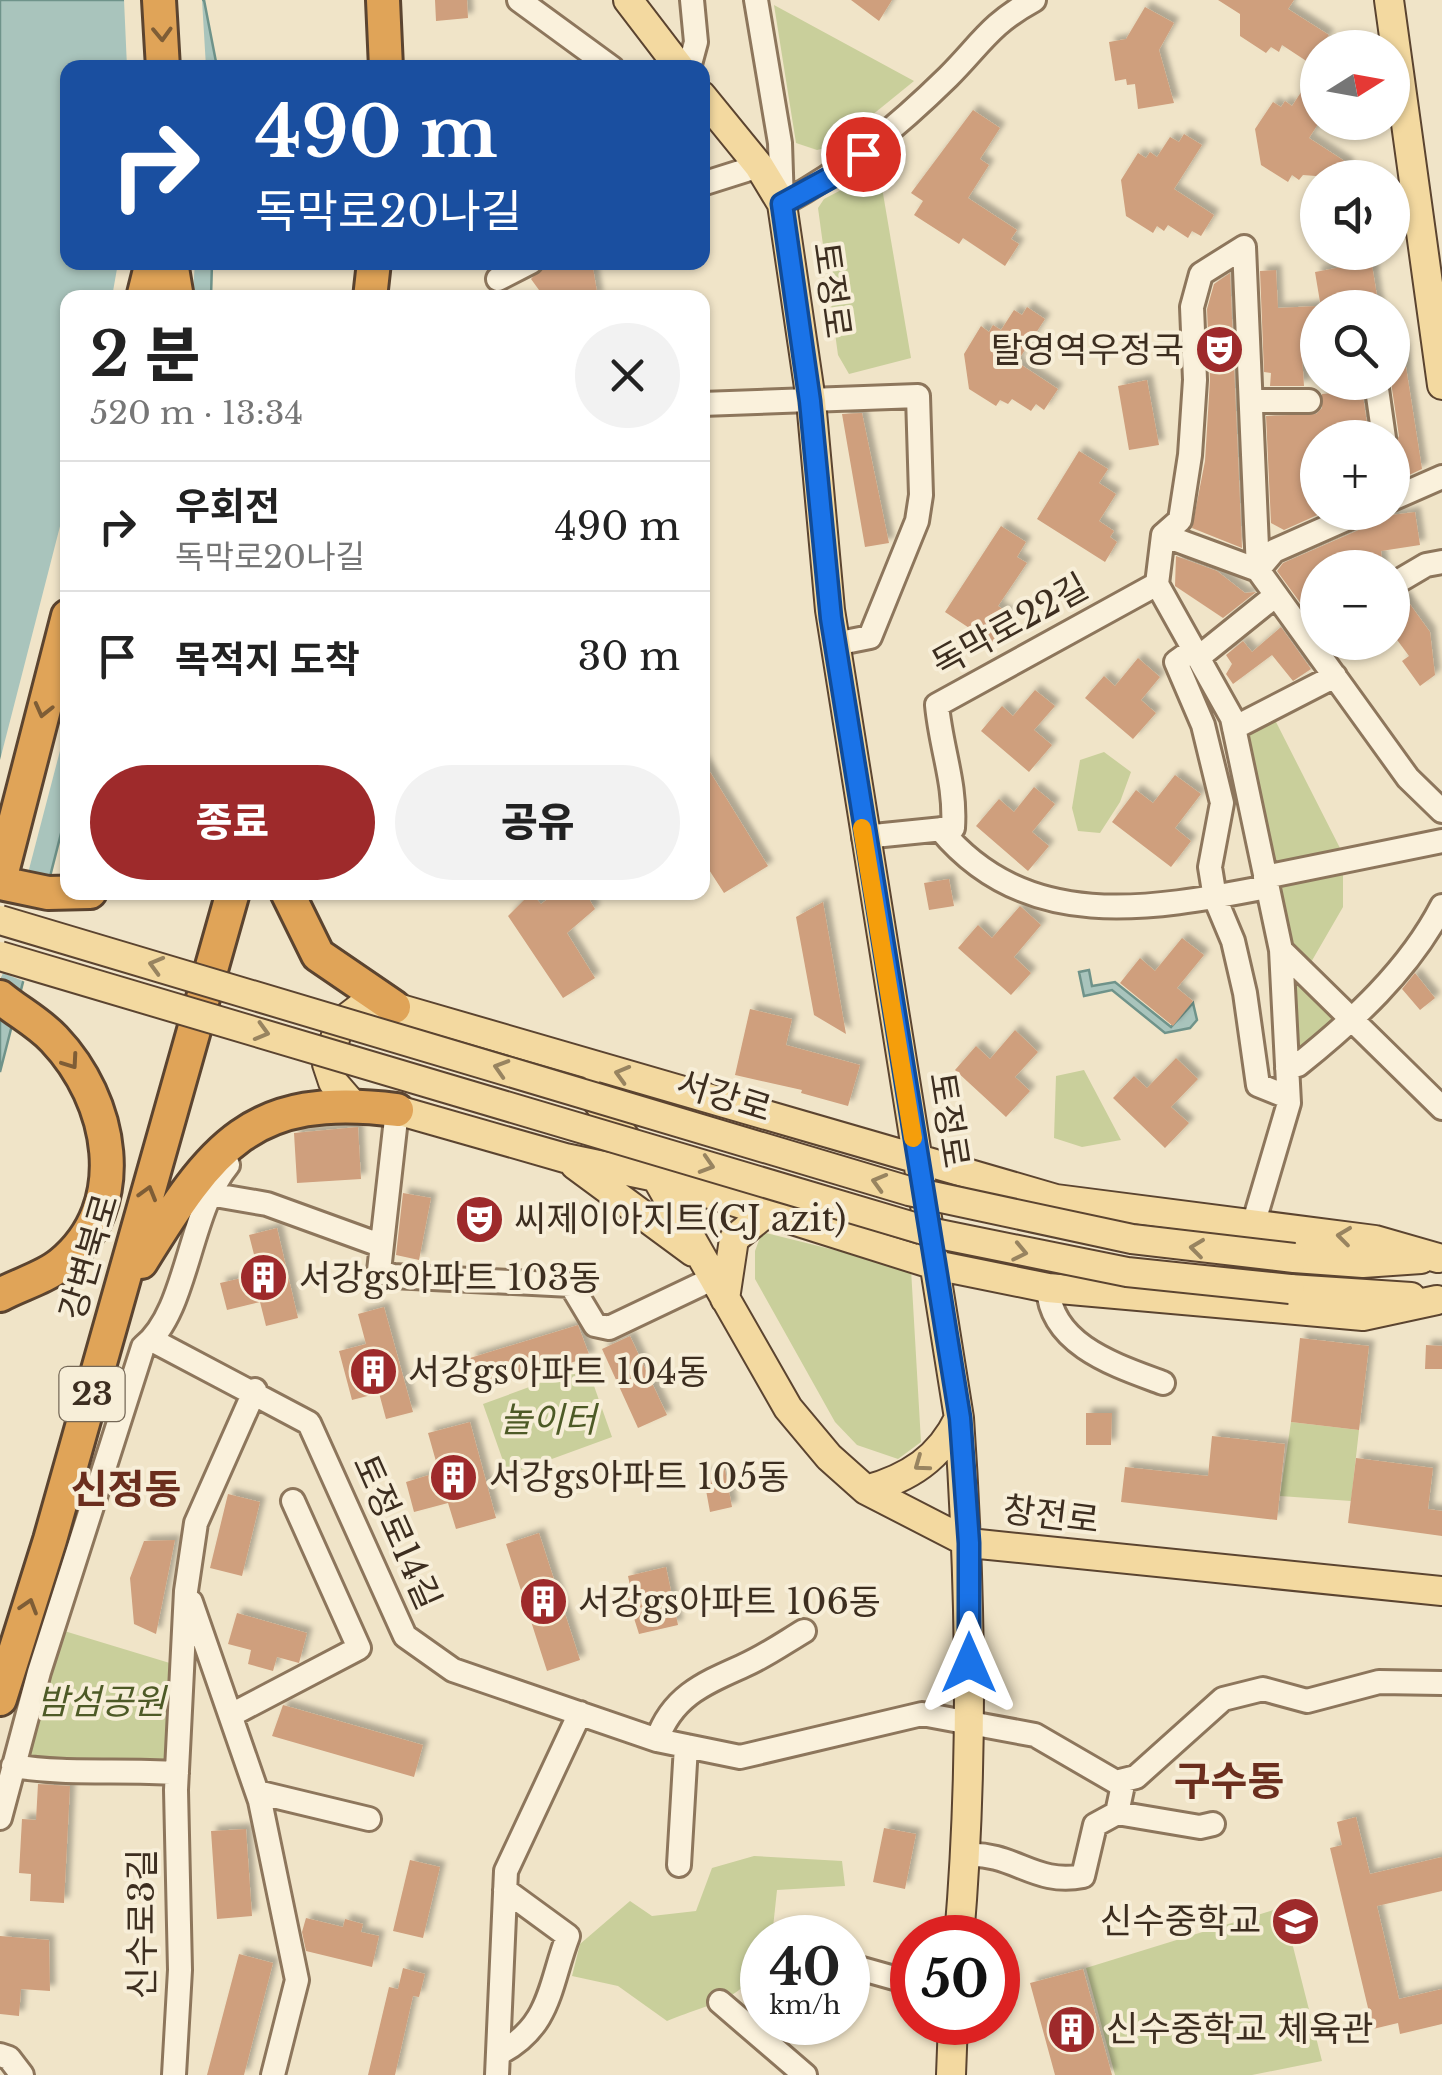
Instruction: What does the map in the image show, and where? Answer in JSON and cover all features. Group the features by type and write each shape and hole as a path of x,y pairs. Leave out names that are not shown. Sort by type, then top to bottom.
{"highway":[{"path":"159,0 163,60"},
{"path":"385,2 386,60"},
{"path":"60,647 0,882 60,893"},
{"name":"강변북로","path":"0,1700 120,1295 231,900"},
{"path":"290,900 318,954 367,993 394,1007"},
{"path":"0,997 55,1040 76,1068 103,1125 109,1156 97,1219 81,1245 60,1266 0,1295"},
{"path":"120,1295 182,1196 210,1161 240,1134 270,1117 303,1108 352,1104 397,1110"}],"main road":[{"path":"628,0 674,60"},
{"path":"1388,0 1442,385"},
{"name":"토정로","path":"710,111 759,166 782,204 810,401 835,644 960,1418 969,1543 970,1726 961,1915"},
{"name":"서강로","path":"0,920 908,1191 1132,1239 1363,1264 1440,1258"},
{"name":"서강로","path":"0,956 934,1233 1127,1272 1440,1300"},
{"path":"352,1104 333,1082 327,1064 340,1023 361,1007 394,1007 1056,1198 1375,1240 1440,1258"},
{"name":"창전로","path":"548,1052 602,1103 656,1178 788,1408 830,1457 866,1490 969,1543 1442,1591"},
{"path":"397,1110 566,1158 656,1178 935,1265 1048,1288 1363,1316 1440,1300"},
{"path":"566,1158 713,1280 734,1240 767,1212"},
{"path":"866,1490 920,1466 939,1452 960,1418"},
{"path":"951,2075 952,2045"}],"street":[{"path":"519,0 601,60"},
{"path":"692,0 696,42 692,60"},
{"path":"756,0 780,143 782,204 837,174 863,154 949,76 1000,18 1034,0"},
{"path":"710,181 759,166"},
{"path":"1253,1225 1288,1096 1281,950 1234,728 1157,584 1163,535 1180,520 1190,455 1195,380 1192,306 1201,274 1244,247 1258,570 1300,622"},
{"path":"498,279 516,270"},
{"path":"710,404 918,396 921,495 917,521 870,637 835,644"},
{"path":"1252,402 1309,402"},
{"path":"1410,491 1442,477"},
{"path":"1258,570 1274,551 1321,530"},
{"path":"1163,535 1258,570"},
{"path":"1410,574 1426,564 1442,562"},
{"name":"독막로22길","path":"940,829 953,828 956,790 940,746 937,705 1157,584"},
{"path":"1276,595 1196,653 1176,662 1203,726 1222,803 1210,867 1215,898 1233,941 1258,1084 1288,1096"},
{"path":"1325,660 1408,778 1442,811"},
{"path":"1234,728 1334,676"},
{"path":"864,837 940,829 968,862 1040,900 1160,906 1215,898 1442,840"},
{"path":"1287,1068 1298,1065 1399,971 1442,906"},
{"path":"1281,950 1442,1108"},
{"path":"0,1818 86,1522 143,1347 164,1321 209,1194 239,1152 303,1108"},
{"path":"397,1110 380,1271 393,1276 571,1285 596,1324 609,1328 713,1280"},
{"path":"209,1194 267,1204 380,1245"},
{"path":"1048,1288 1056,1320 1075,1340 1105,1361 1163,1383"},
{"name":"토정로14길","path":"152,1340 254,1390 309,1423 405,1636 453,1670 657,1740 740,1758 922,1714 970,1726 999,1725 1035,1735 1116,1782 1124,1780"},
{"name":"신수로3길","path":"174,2075 180,1970 177,1773 186,1590 196,1523 254,1390"},
{"path":"232,1714 359,1648 293,1501"},
{"path":"186,1590 257,1792 297,1980 273,2075"},
{"path":"657,1740 662,1726 700,1683 745,1666 804,1631"},
{"path":"1117,1813 1124,1780 1136,1778 1223,1699 1263,1689 1307,1701 1379,1682 1442,1683"},
{"path":"497,2064 506,1871 580,1713"},
{"path":"679,1865 686,1746"},
{"path":"13,1766 64,1775 114,1768 177,1773"},
{"path":"257,1792 369,1819"},
{"path":"966,1855 989,1854 1057,1882 1083,1876 1095,1825 1117,1813 1200,1828 1213,1824"},
{"path":"497,2064 523,2041 544,2008 568,1936 505,1890"},
{"path":"720,2002 805,2075"},
{"path":"0,2056 9,2058 22,2075"}],"green space":[{"path":"774,5 914,81 834,146 817,150 796,143"},
{"path":"879,170 911,358 849,374 838,355 818,208 824,199"},
{"path":"1274,718 1343,854 1270,868 1243,733"},
{"path":"1104,752 1131,772 1120,802 1100,833 1078,831 1072,808 1080,760"},
{"path":"1343,868 1343,907 1310,964 1287,948 1273,881"},
{"path":"1286,959 1344,1019 1292,1063"},
{"path":"1084,1070 1121,1140 1082,1147 1054,1138 1056,1076"},
{"path":"762,1232 911,1269 921,1442 898,1459 857,1445 835,1422 755,1279 755,1251"},
{"name":"놀이터","path":"587,1366 612,1437 508,1475 483,1404"},
{"path":"1291,1422 1359,1430 1351,1501 1280,1496"},
{"name":"밤섬공원","path":"61,1630 173,1664 169,1763 22,1760"},
{"path":"754,1856 842,1861 845,1886 777,1890 774,1915 740,1915 740,1988 718,2002 667,2021 618,1986 572,1976 580,1944 630,1901 652,1916 696,1911 712,1868"},
{"path":"1283,1907 1322,2061 1252,2075 1115,2075 1086,1968"}],"water":[{"path":"0,0 204,0 216,60 60,60 60,270 212,270 211,290 60,290 60,837 0,1072"},
{"path":"1089,970 1092,986 1115,982 1171,1027 1193,1003 1197,1020 1190,1028 1165,1033 1112,990 1084,996 1079,972"}],"pier":[{"path":"124,0 202,0 206,60 127,60"},
{"path":"117,270 194,270 193,290 171,286 170,290 113,290"},
{"path":"60,526 60,751 27,877 49,898 28,983 3,973 0,980 0,760"}],"building":[{"path":"435,0 467,0 468,18 436,21"},
{"path":"851,0 892,0 879,21"},
{"path":"1218,0 1294,0 1288,9 1321,30 1300,30 1300,57 1282,45 1279,52 1271,47 1266,53 1240,36 1240,14"},
{"path":"1145,7 1174,23 1159,50 1174,103 1138,109 1135,84 1127,85 1126,79 1115,81 1109,42 1126,39"},
{"path":"1300,94 1300,140 1312,140 1343,160 1300,160 1300,179 1292,175 1288,182 1261,165 1255,129 1273,102 1281,107 1285,101 1292,106"},
{"path":"973,110 1000,128 980,159 989,165 968,198 1017,230 1011,239 1019,244 1005,266 963,238 959,244 914,215 923,201 911,193"},
{"path":"1184,134 1202,145 1174,189 1214,215 1201,236 1192,231 1188,238 1168,225 1164,231 1157,226 1153,233 1126,216 1121,180 1138,153 1146,158 1150,152 1157,157 1170,137 1179,142"},
{"path":"539,270 593,270 597,290 539,290 531,279"},
{"path":"1276,270 1278,308 1300,307 1300,386 1270,386 1271,373 1264,372 1260,271"},
{"path":"1373,270 1376,290 1318,290 1315,272"},
{"path":"1230,273 1242,548 1192,528 1205,461 1210,380 1207,309 1214,284"},
{"path":"1027,307 1045,319 1017,362 1058,389 1044,410 1036,404 1031,411 1012,399 1008,404 1000,400 996,406 969,389 964,354 981,326 989,332 993,325 1001,330 1014,310 1022,315"},
{"path":"1147,380 1159,445 1129,450 1118,386"},
{"path":"1410,393 1422,469 1410,475 1410,420 1397,420 1394,400 1410,400"},
{"path":"1322,400 1364,400 1366,420 1300,420 1300,523 1284,530 1271,523 1266,416 1316,414 1322,408"},
{"path":"862,413 889,543 865,547 842,414"},
{"path":"1079,451 1108,469 1099,483 1116,494 1099,521 1114,531 1110,537 1117,542 1105,562 1037,519"},
{"path":"1415,512 1420,545 1388,550 1313,550 1359,530 1410,530 1410,513"},
{"path":"1001,526 1026,542 1017,557 1027,563 998,606 1010,614 992,643 945,612"},
{"path":"1176,556 1217,571 1245,593 1256,592 1223,618 1175,586"},
{"path":"1300,556 1300,602 1277,571 1283,563"},
{"path":"1410,604 1430,632 1435,675 1420,686 1402,661 1410,660"},
{"path":"1281,627 1300,654 1300,660 1311,669 1293,681 1272,655 1233,684 1226,674 1232,664 1226,655 1243,641 1252,652"},
{"path":"1138,658 1160,677 1141,700 1156,713 1133,739 1085,698 1104,676 1115,686"},
{"path":"1035,690 1055,706 1034,730 1052,745 1029,772 981,731 1002,706 1013,716"},
{"path":"710,772 768,866 724,893 710,871"},
{"path":"1175,775 1201,794 1175,828 1191,841 1171,867 1112,822 1136,790 1153,803"},
{"path":"1034,787 1055,804 1032,832 1049,846 1028,871 976,826 999,799 1014,812"},
{"path":"949,879 954,906 929,910 924,883"},
{"path":"524,900 537,900 541,904 546,900 590,900 595,909 567,933 595,978 563,998 508,916"},
{"path":"823,902 846,1034 814,1015 796,917"},
{"path":"1020,906 1041,925 1014,957 1031,973 1011,995 958,948 978,925 992,938"},
{"path":"1182,938 1204,955 1177,988 1193,1001 1173,1026 1120,983 1140,958 1155,971"},
{"path":"1415,973 1435,998 1420,1010 1402,989"},
{"path":"750,1009 792,1019 786,1045 860,1065 848,1106 801,1093 802,1090 735,1075"},
{"path":"1015,1030 1038,1052 1015,1077 1030,1091 1006,1117 955,1070 976,1046 990,1059"},
{"path":"1176,1058 1198,1079 1171,1107 1189,1123 1165,1148 1113,1098 1134,1076 1147,1088"},
{"path":"358,1127 361,1179 297,1183 294,1133"},
{"path":"403,1193 431,1198 419,1260 396,1255"},
{"name":"서강gs아파트 103동","path":"277,1228 298,1318 266,1326 260,1302 227,1310 220,1283 259,1274 249,1235"},
{"name":"서강gs아파트 104동","path":"384,1307 413,1412 386,1419 379,1393 352,1400 339,1351 366,1344 358,1314"},
{"path":"578,1325 590,1357 479,1390 470,1358"},
{"path":"630,1336 667,1415 638,1428 602,1349"},
{"path":"1300,1338 1369,1346 1359,1430 1291,1422"},
{"path":"1426,1345 1442,1346 1442,1369 1425,1369"},
{"path":"1086,1413 1112,1413 1111,1445 1086,1445"},
{"name":"서강gs아파트 105동","path":"470,1422 496,1518 456,1529 448,1503 414,1512 406,1482 439,1472 428,1433"},
{"path":"1212,1436 1285,1444 1277,1520 1121,1502 1125,1467 1208,1476"},
{"path":"1356,1458 1433,1468 1428,1509 1442,1511 1442,1536 1348,1523"},
{"path":"725,1470 732,1507 710,1512 703,1474"},
{"path":"228,1494 260,1502 242,1576 210,1568"},
{"name":"서강gs아파트 106동","path":"539,1533 580,1660 547,1671 506,1544"},
{"path":"175,1540 156,1634 134,1624 130,1578 144,1541"},
{"path":"666,1567 678,1625 639,1634 627,1596 632,1595 628,1576"},
{"path":"237,1613 307,1633 299,1663 277,1657 273,1671 248,1664 251,1650 228,1644"},
{"path":"283,1705 423,1745 414,1777 272,1736"},
{"path":"38,1784 70,1786 64,1903 30,1901 31,1874 19,1873 22,1819 36,1820"},
{"path":"1356,1817 1370,1874 1442,1857 1442,1891 1377,1906 1399,1999 1442,1989 1442,2024 1400,2034 1398,2023 1373,2029 1330,1848 1342,1845 1337,1822"},
{"path":"884,1828 916,1834 905,1889 873,1882"},
{"path":"246,1829 252,1916 217,1919 211,1831"},
{"path":"410,1860 440,1867 423,1938 393,1931"},
{"path":"306,1918 343,1927 345,1919 363,1924 361,1932 379,1936 372,1967 306,1951 302,1932"},
{"path":"0,1936 49,1940 50,1991 21,1989 19,2016 0,2014"},
{"path":"239,1954 273,1963 244,2075 207,2075"},
{"path":"403,1968 425,1974 419,1997 413,1996 395,2075 368,2075 389,1987 398,1989"},
{"name":"신수중학교 체육관","path":"1083,1969 1112,2075 1055,2075 1030,1983"}],"slow traffic":[{"path":"862,828 913,1138"}],"place":[{"name":"탈영역우정국","path":"1219,350"},
{"name":"씨제이아지트(CJ azit)","path":"479,1219"},
{"name":"서강gs아파트 103동","path":"264,1278"},
{"name":"서강gs아파트 104동","path":"373,1372"},
{"name":"서강gs아파트 105동","path":"454,1477"},
{"name":"서강gs아파트 106동","path":"543,1602"},
{"name":"신수중학교","path":"1296,1921"},
{"name":"신수중학교 체육관","path":"1071,2029"}],"district":[{"name":"신정동","path":"126,1489"},
{"name":"구수동","path":"1229,1781"}],"route":[{"path":"863,154 837,174 782,204 810,401 831,618 960,1418 969,1543 969,1663"}]}
